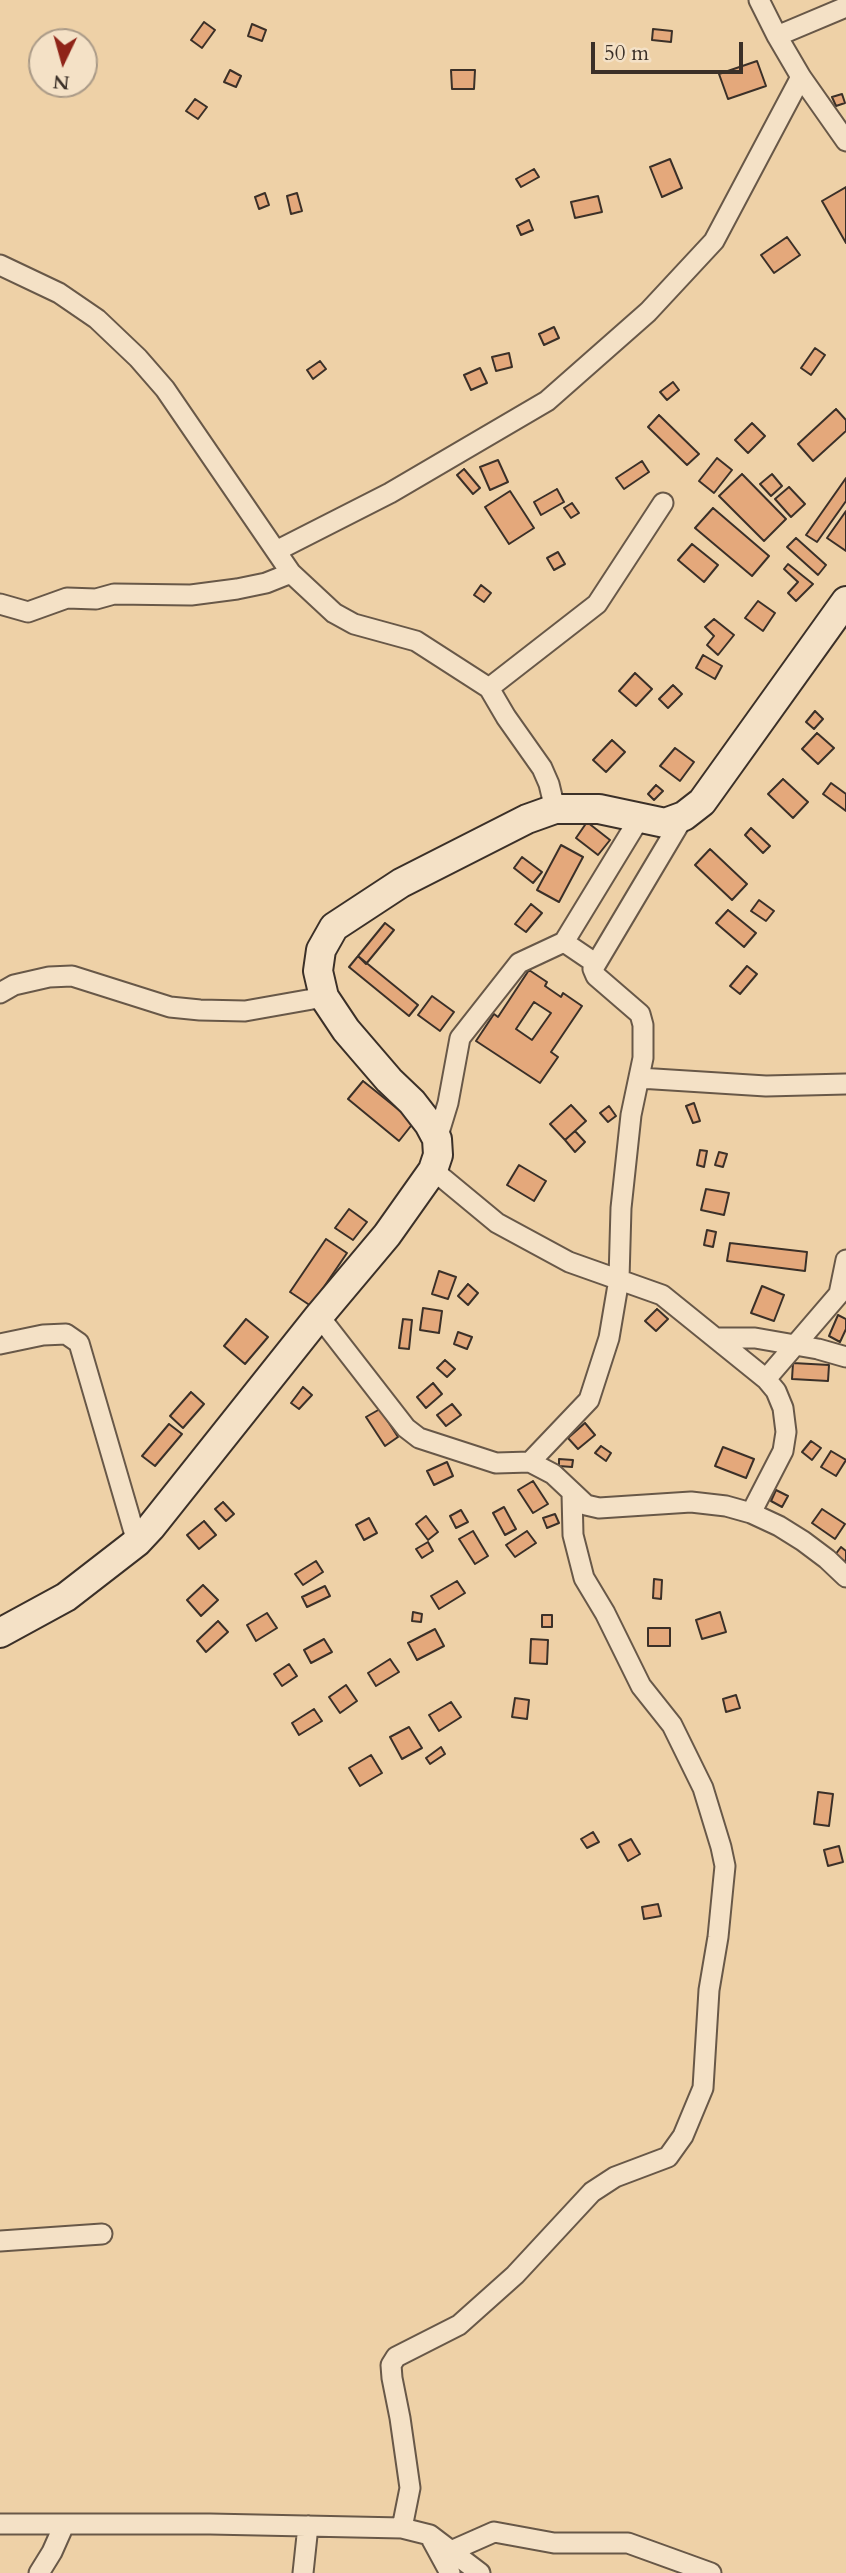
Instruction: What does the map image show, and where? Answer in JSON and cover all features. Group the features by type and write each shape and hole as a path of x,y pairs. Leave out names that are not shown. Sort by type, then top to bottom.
{"main road":[{"path":"0,1633 66,1597 144,1535 387,1235 433,1170 438,1155 437,1139 412,1102 388,1080 346,1030 324,997 318,971 321,950 334,928 401,883 527,819 555,809 599,809 665,823 684,816 702,802 846,601"}],"street":[{"path":"759,0 776,37 846,141"},
{"path":"776,37 846,7"},
{"path":"276,551 390,493 547,401 648,312 714,241 802,77"},
{"path":"0,265 59,293 97,318 138,358 165,389 291,573 334,613 354,624 416,641 489,688 542,768 550,784 555,809"},
{"path":"489,688 597,604 663,503"},
{"path":"0,604 28,612 67,598 96,600 114,594 191,594 237,589 266,583 291,573"},
{"path":"530,1462 589,1400 609,1338 619,1279 621,1208 627,1146 643,1040 640,1014 596,976 593,969 684,816"},
{"path":"437,1139 460,1038 519,963 564,942 639,819"},
{"path":"564,942 595,963"},
{"path":"0,993 14,985 37,979 72,976 170,1007 200,1010 245,1011 324,997"},
{"path":"639,1078 766,1086 846,1084"},
{"path":"433,1170 497,1223 569,1262 662,1295 766,1379 776,1391 783,1408 786,1432 783,1451 751,1513"},
{"path":"766,1379 839,1294 846,1260"},
{"path":"319,1316 412,1434 496,1463 530,1462 553,1474 586,1505 599,1508 691,1503 726,1506 751,1513 803,1541 846,1577"},
{"path":"0,1344 43,1335 66,1334 79,1343 144,1535"},
{"path":"717,1338 755,1338 846,1357"},
{"path":"402,2528 410,2487 392,2378 391,2365 396,2357 460,2325 515,2276 592,2192 615,2177 668,2157 683,2136 702,2088 709,1990 718,1937 725,1866 721,1847 703,1788 672,1726 641,1686 605,1613 584,1578 573,1535 572,1493"},
{"path":"0,2241 102,2234"},
{"path":"0,2524 402,2528 430,2536 480,2573"},
{"path":"39,2573 64,2525"},
{"path":"303,2573 308,2526"},
{"path":"452,2551 494,2532 554,2543 628,2543 711,2573"},
{"path":"430,2536 450,2573"}],"building":[{"path":"204,22 215,30 202,48 191,40"},
{"path":"252,24 266,30 262,41 248,36"},
{"path":"653,29 672,31 671,42 652,40"},
{"path":"757,61 766,86 728,99 719,74"},
{"path":"230,70 241,76 236,87 224,82"},
{"path":"451,70 475,70 474,89 452,89"},
{"path":"842,94 845,103 836,106 832,97"},
{"path":"195,99 207,107 198,119 186,111"},
{"path":"670,159 682,188 662,197 650,167"},
{"path":"534,169 539,177 521,187 516,179"},
{"path":"846,187 846,243 822,201"},
{"path":"265,193 269,205 259,209 255,197"},
{"path":"297,193 302,211 291,214 287,196"},
{"path":"598,196 602,212 575,218 571,202"},
{"path":"529,220 533,230 521,235 517,226"},
{"path":"787,237 800,255 774,273 761,255"},
{"path":"554,327 559,338 544,345 539,334"},
{"path":"815,348 825,355 811,375 801,368"},
{"path":"509,353 512,367 496,371 492,357"},
{"path":"320,361 326,369 313,379 307,370"},
{"path":"480,368 487,383 471,390 464,375"},
{"path":"673,382 679,390 667,400 660,392"},
{"path":"836,409 846,420 846,431 813,461 798,444"},
{"path":"659,415 699,454 687,465 648,427"},
{"path":"752,423 765,436 748,453 735,440"},
{"path":"717,458 732,470 714,493 699,481"},
{"path":"498,460 508,482 490,490 480,467"},
{"path":"642,461 649,472 624,489 616,478"},
{"path":"464,469 480,488 473,494 457,475"},
{"path":"742,474 786,519 764,541 719,496"},
{"path":"772,474 782,486 771,496 760,484"},
{"path":"846,478 846,501 817,542 806,535"},
{"path":"789,487 805,504 791,517 775,499"},
{"path":"557,489 564,502 541,515 534,502"},
{"path":"510,491 534,528 509,544 485,507"},
{"path":"572,503 579,513 571,518 564,508"},
{"path":"713,508 769,556 752,576 695,528"},
{"path":"846,511 846,551 827,538"},
{"path":"796,538 826,565 818,575 787,547"},
{"path":"692,544 718,565 704,582 678,560"},
{"path":"558,552 565,564 554,570 547,558"},
{"path":"788,564 813,584 796,601 788,593 798,582 784,569"},
{"path":"481,585 491,593 484,602 474,595"},
{"path":"758,601 775,613 763,631 745,618"},
{"path":"714,619 734,635 718,655 707,645 714,636 705,627"},
{"path":"703,655 722,666 715,679 696,668"},
{"path":"635,673 652,689 636,706 619,691"},
{"path":"673,685 682,694 668,708 659,699"},
{"path":"815,711 823,719 814,729 806,722"},
{"path":"817,733 834,748 818,764 802,749"},
{"path":"612,740 625,752 606,772 593,760"},
{"path":"675,748 694,762 680,781 660,766"},
{"path":"783,779 808,802 793,818 768,794"},
{"path":"831,783 846,794 846,811 823,794"},
{"path":"656,785 663,791 654,800 648,794"},
{"path":"587,822 610,840 598,855 576,838"},
{"path":"751,828 770,846 763,853 745,835"},
{"path":"561,845 583,857 559,902 537,890"},
{"path":"710,849 747,884 732,900 695,865"},
{"path":"522,857 542,872 533,883 514,868"},
{"path":"759,900 774,911 766,921 751,911"},
{"path":"531,904 542,913 526,932 515,924"},
{"path":"728,910 756,933 744,947 716,923"},
{"path":"385,923 394,930 366,964 358,956"},
{"path":"358,956 418,1005 409,1016 349,967"},
{"path":"747,966 757,974 740,994 730,986"},
{"path":"529,970 547,982 545,986 561,997 563,993 582,1006 551,1052 558,1057 540,1083 476,1041 494,1014 498,1017","holes":["534,1002 551,1013 532,1040 516,1029"]},
{"path":"432,996 454,1012 440,1031 418,1015"},
{"path":"363,1081 414,1122 399,1141 348,1099"},
{"path":"694,1103 700,1121 693,1123 686,1106"},
{"path":"571,1105 586,1121 565,1140 550,1124"},
{"path":"609,1106 616,1116 608,1122 600,1113"},
{"path":"575,1131 585,1142 575,1152 565,1140"},
{"path":"700,1150 707,1151 704,1167 697,1165"},
{"path":"719,1152 727,1154 723,1167 715,1165"},
{"path":"519,1165 546,1181 534,1201 507,1185"},
{"path":"706,1189 729,1193 724,1215 701,1210"},
{"path":"349,1209 367,1222 353,1240 335,1228"},
{"path":"707,1230 716,1232 713,1247 704,1245"},
{"path":"326,1239 347,1253 311,1306 290,1292"},
{"path":"730,1243 807,1252 805,1271 727,1261"},
{"path":"439,1271 456,1277 448,1299 432,1294"},
{"path":"468,1284 478,1293 468,1305 458,1296"},
{"path":"762,1286 784,1295 774,1321 751,1313"},
{"path":"423,1308 442,1311 439,1333 420,1330"},
{"path":"657,1309 668,1319 656,1331 645,1321"},
{"path":"838,1315 846,1319 846,1329 840,1342 829,1336"},
{"path":"246,1319 268,1337 245,1364 224,1346"},
{"path":"403,1319 412,1320 409,1349 399,1348"},
{"path":"458,1332 472,1337 467,1349 454,1344"},
{"path":"445,1360 455,1369 447,1377 437,1368"},
{"path":"793,1363 829,1365 828,1381 792,1379"},
{"path":"433,1383 442,1394 426,1408 417,1397"},
{"path":"303,1387 312,1395 299,1409 291,1403"},
{"path":"191,1392 204,1404 183,1428 170,1416"},
{"path":"452,1404 461,1415 446,1426 437,1415"},
{"path":"380,1409 398,1437 385,1446 366,1417"},
{"path":"585,1423 595,1435 578,1449 568,1438"},
{"path":"169,1424 182,1434 155,1466 142,1456"},
{"path":"811,1441 821,1448 812,1460 802,1452"},
{"path":"601,1446 611,1453 606,1461 595,1453"},
{"path":"723,1447 754,1459 746,1478 715,1466"},
{"path":"831,1451 846,1460 836,1476 821,1467"},
{"path":"559,1459 573,1460 572,1467 559,1466"},
{"path":"447,1462 453,1476 434,1485 427,1471"},
{"path":"533,1481 548,1504 533,1513 518,1490"},
{"path":"776,1490 788,1496 782,1507 771,1501"},
{"path":"223,1502 234,1514 226,1521 215,1509"},
{"path":"504,1507 516,1529 505,1535 493,1513"},
{"path":"822,1509 845,1524 835,1539 812,1523"},
{"path":"461,1510 468,1522 456,1528 450,1516"},
{"path":"555,1514 559,1523 547,1528 543,1518"},
{"path":"426,1516 438,1532 428,1540 416,1524"},
{"path":"369,1518 377,1533 364,1540 356,1525"},
{"path":"204,1521 216,1535 199,1549 187,1535"},
{"path":"473,1531 488,1556 475,1564 459,1539"},
{"path":"527,1531 536,1543 515,1557 506,1545"},
{"path":"428,1542 433,1551 422,1558 416,1549"},
{"path":"841,1547 846,1551 846,1562 835,1555"},
{"path":"316,1561 323,1572 303,1585 295,1574"},
{"path":"654,1579 662,1580 661,1599 653,1598"},
{"path":"457,1581 465,1593 439,1609 431,1596"},
{"path":"203,1585 218,1600 201,1616 187,1600"},
{"path":"325,1586 330,1596 307,1607 302,1597"},
{"path":"413,1612 422,1614 421,1622 412,1621"},
{"path":"720,1612 726,1632 702,1639 696,1620"},
{"path":"267,1613 277,1628 256,1641 247,1625"},
{"path":"542,1615 552,1615 552,1627 542,1627"},
{"path":"218,1621 228,1632 206,1652 197,1641"},
{"path":"648,1628 670,1628 670,1646 648,1646"},
{"path":"435,1629 444,1646 417,1660 408,1643"},
{"path":"324,1639 332,1652 311,1663 304,1650"},
{"path":"531,1639 548,1640 547,1664 530,1663"},
{"path":"390,1659 399,1672 376,1686 368,1673"},
{"path":"289,1664 297,1676 282,1686 274,1674"},
{"path":"346,1685 357,1701 340,1713 329,1697"},
{"path":"736,1695 740,1708 726,1712 723,1699"},
{"path":"515,1698 529,1700 527,1719 512,1717"},
{"path":"451,1702 461,1717 439,1731 429,1715"},
{"path":"314,1709 322,1721 299,1735 292,1723"},
{"path":"409,1727 422,1748 402,1759 390,1737"},
{"path":"441,1747 445,1754 430,1764 426,1758"},
{"path":"371,1755 382,1773 360,1786 349,1768"},
{"path":"818,1792 833,1794 829,1826 814,1824"},
{"path":"593,1832 599,1842 587,1848 581,1839"},
{"path":"631,1839 640,1854 628,1861 619,1845"},
{"path":"839,1846 843,1862 828,1866 824,1850"},
{"path":"658,1904 661,1916 644,1919 642,1907"}]}
